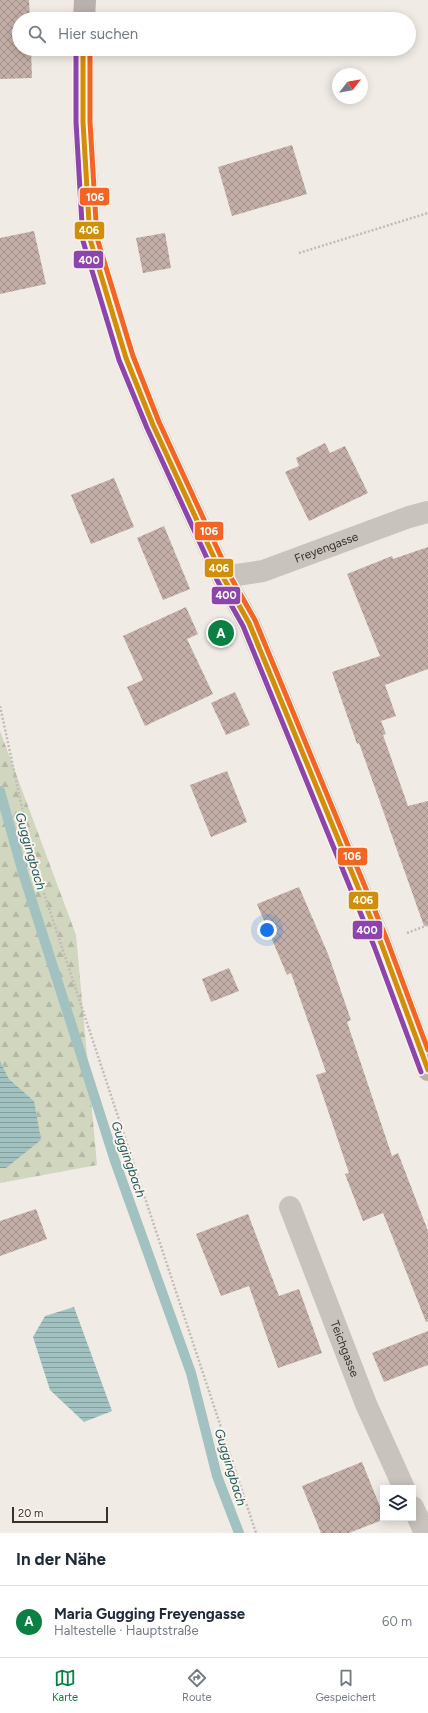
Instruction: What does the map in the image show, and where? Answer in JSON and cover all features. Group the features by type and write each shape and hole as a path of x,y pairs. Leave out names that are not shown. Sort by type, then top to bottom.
{"main road":[{"path":"84,12 85,0"},
{"path":"83,56 83,122 90,239 126,358 153,425 223,577 252,630 381,943 428,1070"}],"street":[{"name":"Freyengasse","path":"223,577 263,571 409,517 428,512"},
{"name":"Teichgasse","path":"290,1207 366,1404 403,1485"},
{"path":"416,1514 425,1533"}],"path":[{"path":"299,253 428,213"},
{"path":"0,706 34,863 256,1533"}],"green space":[{"path":"0,731 76,935 97,1165 0,1183 0,1168 6,1168 34,1101 9,1079 0,1061"}],"water":[{"path":"0,1061 9,1079 34,1101 41,1140 6,1168 0,1168"},
{"path":"74,1307 112,1411 84,1422 50,1390 33,1337 45,1316"}],"building":[{"path":"0,0 29,0 30,12 12,12 12,56 31,56 32,78 0,79"},
{"path":"292,145 307,194 232,216 218,167"},
{"path":"34,231 46,284 0,294 0,238"},
{"path":"165,233 171,268 143,273 136,238"},
{"path":"325,443 330,453 345,446 368,493 309,521 285,472 299,466 296,458"},
{"path":"114,478 134,527 91,544 71,495"},
{"path":"164,526 190,589 163,600 137,538"},
{"path":"428,547 428,669 385,685 396,716 381,721 386,734 383,735 408,806 428,801 428,925 424,926 359,743 357,744 332,672 380,656 347,574 392,556 393,559"},
{"path":"186,607 198,634 187,639 213,694 145,726 127,687 143,680 123,636"},
{"path":"235,692 250,725 226,735 211,703"},
{"path":"227,771 247,822 211,837 190,785"},
{"path":"299,887 328,954 351,1020 347,1022 392,1156 398,1153 428,1231 428,1321 426,1322 383,1213 363,1221 345,1174 349,1173 316,1075 326,1072 291,973 287,975 257,904"},
{"path":"229,968 239,991 211,1002 202,979"},
{"path":"36,1209 47,1239 0,1256 0,1221"},
{"path":"248,1214 279,1296 299,1289 322,1353 278,1368 249,1286 221,1296 196,1234"},
{"path":"428,1331 428,1365 384,1382 372,1353"},
{"path":"362,1462 380,1507 380,1521 349,1533 321,1533 302,1486"}],"waterway":[{"name":"Guggingbach","path":"0,791 23,873 115,1161 191,1373 217,1476 239,1533"}],"transit line":[{"name":"400","path":"76,56 76,122 83,241 119,360 147,428 217,580 243,626 374,946 421,1072"},
{"name":"406","path":"83,56 83,122 90,239 126,358 153,425 223,577 249,623 381,943 428,1070"},
{"name":"106","path":"90,56 90,122 97,238 133,356 159,422 229,574 255,620 387,940 428,1050"}],"place":[{"name":"Maria Gugging Freyengasse","path":"221,633"}]}
